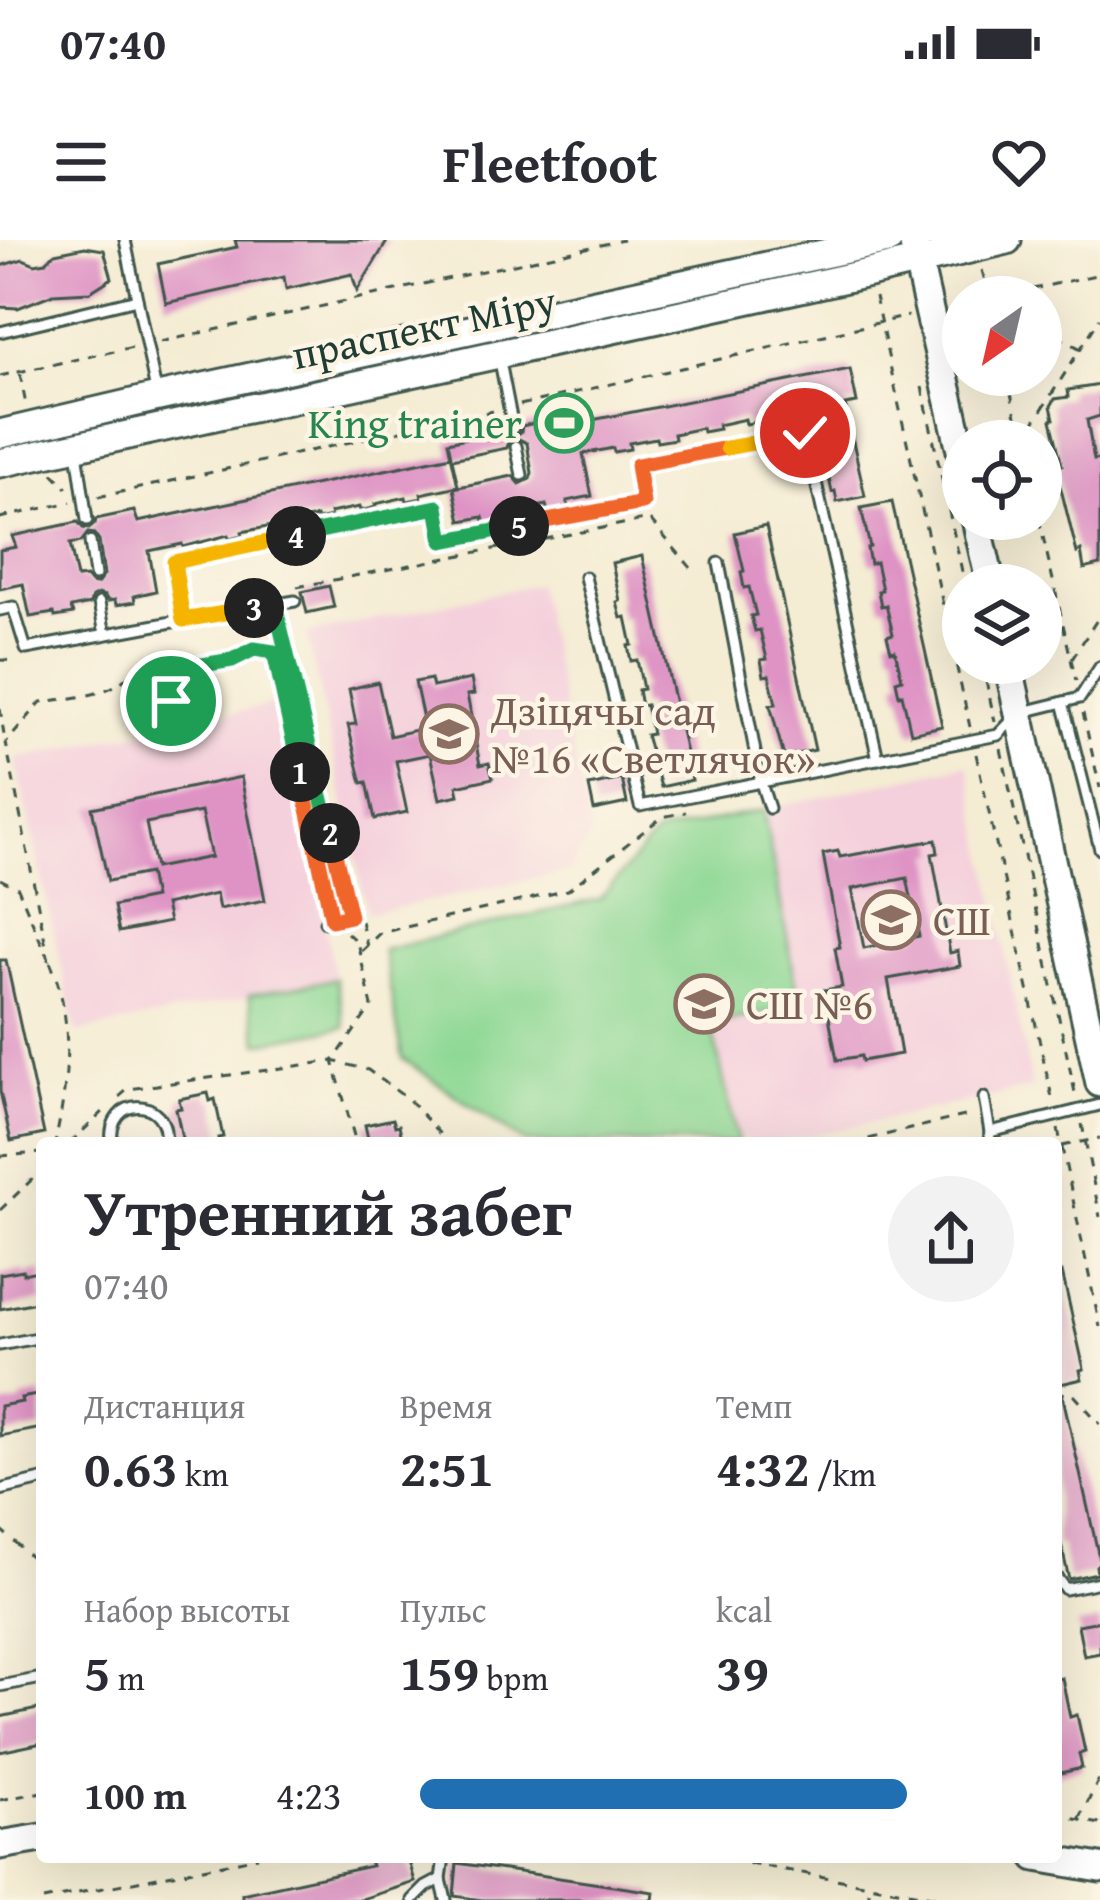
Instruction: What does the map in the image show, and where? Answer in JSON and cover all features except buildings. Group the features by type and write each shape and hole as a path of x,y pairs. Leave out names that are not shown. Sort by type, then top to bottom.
{"main road":[{"name":"праспект Міру","path":"0,463 158,397 496,340 888,240"},
{"name":"праспект Міру","path":"0,434 74,432 916,251 1007,240"},
{"path":"916,251 954,420"},
{"path":"1013,684 1100,1083"},
{"path":"0,1846 36,1839"},
{"path":"1062,1861 1100,1868"}],"lane":[{"path":"128,241 158,397"},
{"path":"0,332 137,299"},
{"path":"496,340 513,428"},
{"path":"74,432 87,520"},
{"path":"183,620 174,562 437,507 443,541 643,503 637,465 805,433 878,760"},
{"path":"516,446 522,475"},
{"path":"530,509 533,524"},
{"path":"90,542 95,575"},
{"path":"719,563 761,783 770,808"},
{"path":"585,578 640,806 998,735 1019,713 1080,698 1100,667"},
{"path":"0,610 13,607 26,649 295,602"},
{"path":"99,603 105,634"},
{"path":"275,605 350,916 329,921"},
{"path":"1063,702 1100,849"},
{"path":"984,1098 989,1137 1100,1105"},
{"path":"111,1137 113,1122 136,1106 162,1118 165,1137"},
{"path":"0,1345 36,1338"},
{"path":"0,1490 36,1481"},
{"path":"1062,1585 1065,1589 1100,1582"},
{"path":"0,1686 36,1679"},
{"path":"443,1863 446,1900"},
{"path":"413,1900 441,1879"}],"path":[{"path":"0,376 622,240"},
{"path":"1062,283 1100,274"},
{"path":"1035,420 1100,318"},
{"path":"0,518 881,322 1060,1137"},
{"path":"1062,339 1081,349"},
{"path":"922,384 961,564"},
{"path":"280,590 649,519 692,569"},
{"path":"1044,540 1100,788"},
{"path":"1071,660 1100,615"},
{"path":"6,743 41,702 91,695 126,678 155,654 179,669 232,660 254,649 274,652 269,636"},
{"path":"0,661 31,661"},
{"path":"126,678 142,702 154,707 171,701 180,687 179,669"},
{"path":"987,684 1100,1216"},
{"path":"0,708 50,961"},
{"path":"298,764 329,921 357,942 371,1006 333,1061"},
{"path":"360,952 380,933 568,890 662,817 703,808"},
{"path":"0,879 18,888 57,979 68,1048 57,1137"},
{"path":"333,1061 354,1137"},
{"path":"76,1137 128,1089 333,1061 368,1070 409,1100 443,1137"},
{"path":"876,1137 986,1111"},
{"path":"1100,1138 1062,1146 1100,1327"},
{"path":"0,1156 36,1153"},
{"path":"0,1210 36,1176"},
{"path":"1062,1393 1075,1396 1100,1424"},
{"path":"0,1529 36,1562"},
{"path":"1079,1820 1100,1777"},
{"path":"0,1800 36,1793"},
{"path":"1062,1816 1100,1824"},
{"path":"44,1900 228,1863"},
{"path":"747,1863 952,1900"},
{"path":"868,1900 870,1885"}],"shaded area":[{"name":"Дзіцячы сад №16 «Светлячок»","path":"537,584 591,834 569,871 368,914 307,634"},
{"path":"278,703 336,979 76,1033 16,759"},
{"name":"СШ №6","path":"968,764 1032,1088 805,1137 516,1137 403,1059 383,950 600,898 656,834"}],"green space":[{"path":"763,810 800,1005 711,1025 737,1137 516,1137 403,1059 383,950 600,899 656,834"},
{"path":"336,979 345,1027 259,1043 249,995"}],"place":[{"name":"King trainer","path":"564,423"},
{"name":"Дзіцячы сад №16 «Светлячок»","path":"449,734"},
{"name":"СШ","path":"891,920"},
{"name":"СШ №6","path":"704,1004"}],"route":[{"path":"171,701 180,687 179,669 232,660 254,649 274,652 332,920 350,916 275,605 183,620 174,562 437,507 443,541 643,503 637,465 805,433"}]}
